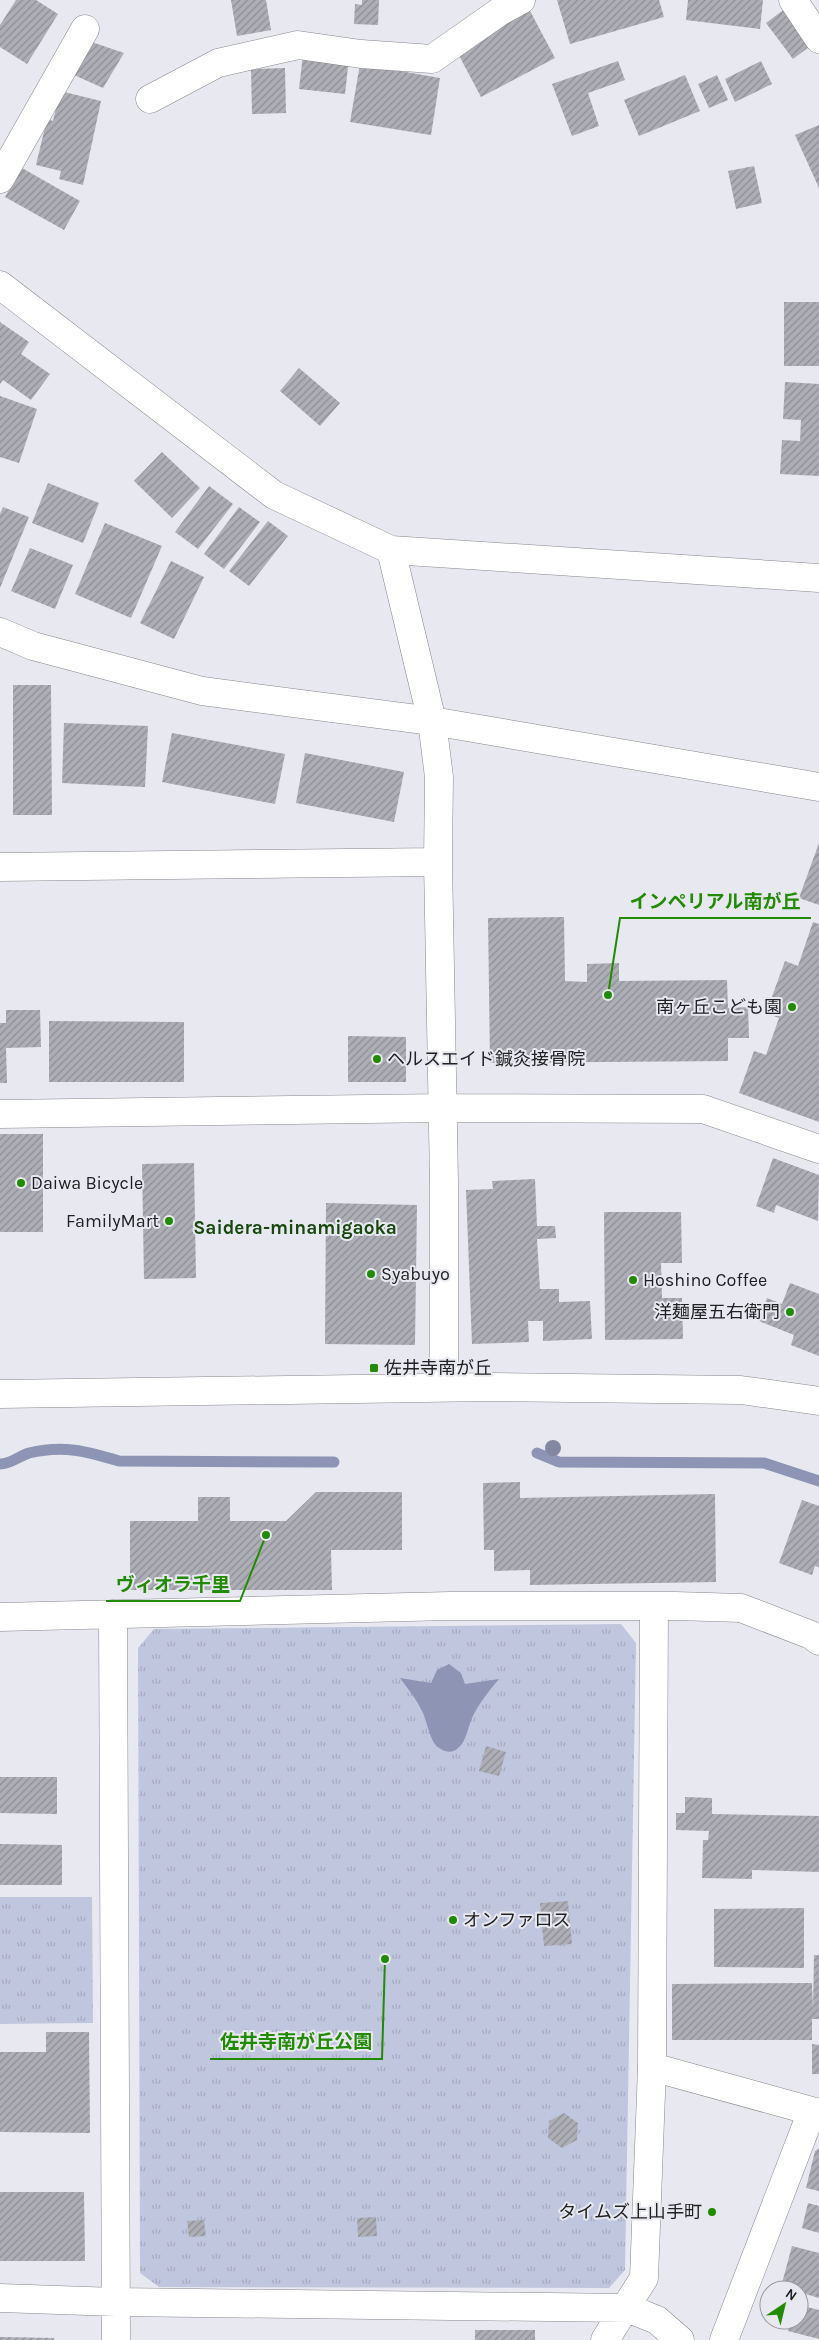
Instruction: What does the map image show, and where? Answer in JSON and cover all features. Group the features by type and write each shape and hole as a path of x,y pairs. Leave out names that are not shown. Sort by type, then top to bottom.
{"street":[{"path":"150,99 218,63 298,46 361,54 432,59 499,12 521,0"},
{"path":"793,0 819,39"},
{"path":"0,179 85,29"},
{"path":"0,285 274,495 391,550 819,578"},
{"path":"391,550 432,721 439,777 438,862 443,1108 444,1386"},
{"path":"0,632 33,646 202,691 432,721 819,788"},
{"path":"0,867 438,862"},
{"path":"0,1114 443,1108 703,1109 819,1149"},
{"path":"0,1394 444,1386 741,1390 819,1400"},
{"path":"0,1617 450,1606 741,1608 811,1635 819,1641"},
{"path":"605,2340 627,2308 644,2278 652,2067 654,1606"},
{"path":"112,1614 116,2340"},
{"path":"652,2067 815,2112 724,2340"},
{"path":"0,2298 116,2302 627,2308 657,2320 680,2340"}],"green space":[{"path":"621,1624 636,1643 625,2270 609,2288 159,2287 140,2273 138,1648 154,1629"},
{"path":"0,1897 92,1897 93,2023 0,2024"}],"shaded area":[{"path":"449,1664 461,1673 465,1684 499,1679 484,1697 472,1718 463,1743 451,1752 442,1750 434,1743 421,1708 400,1678 431,1683 437,1670"}],"building":[{"path":"16,0 36,0 58,14 27,64 0,47 0,25"},
{"path":"231,0 266,0 271,30 237,36"},
{"path":"362,0 379,0 378,25 354,24 355,4 362,5"},
{"path":"557,0 659,0 664,17 570,44"},
{"path":"688,0 763,0 760,29 686,20"},
{"path":"786,8 813,44 793,59 766,23"},
{"path":"529,9 555,58 481,97 455,48"},
{"path":"89,41 124,53 103,88 74,75"},
{"path":"303,54 349,58 345,94 299,89"},
{"path":"618,61 625,80 588,93 599,126 572,136 552,84"},
{"path":"761,61 772,84 735,102 725,79"},
{"path":"360,64 440,78 431,135 350,122"},
{"path":"285,68 286,113 252,114 251,69"},
{"path":"685,75 700,111 639,136 624,100"},
{"path":"717,75 728,100 709,108 698,84"},
{"path":"60,91 101,101 83,185 59,179 61,171 36,165 47,119 53,121"},
{"path":"819,125 819,188 795,135"},
{"path":"754,166 762,203 736,209 728,171"},
{"path":"22,168 80,201 64,230 5,197"},
{"path":"784,302 819,302 819,366 784,366"},
{"path":"0,322 29,342 21,354 50,374 31,400 3,380 0,384"},
{"path":"299,368 340,403 320,426 280,391"},
{"path":"785,382 819,384 819,476 780,474 782,440 800,441 801,420 783,419"},
{"path":"0,396 37,409 19,463 0,457"},
{"path":"162,452 200,488 172,518 134,481"},
{"path":"48,483 99,503 83,543 32,523"},
{"path":"209,486 233,504 198,549 175,532"},
{"path":"3,507 29,517 0,588 0,514"},
{"path":"239,507 260,522 224,569 204,554"},
{"path":"268,521 288,536 249,586 229,571"},
{"path":"105,523 162,546 131,618 75,594"},
{"path":"30,548 73,565 55,609 11,591"},
{"path":"171,561 204,577 174,639 140,623"},
{"path":"13,685 51,685 52,815 13,815"},
{"path":"64,723 148,726 145,787 62,783"},
{"path":"172,733 285,754 275,804 162,782"},
{"path":"305,753 404,772 394,822 296,803"},
{"path":"819,843 819,905 799,898"},
{"path":"564,917 565,981 587,982 587,964 619,963 619,981 727,980 728,1008 748,1007 749,1038 728,1038 728,1061 490,1063 488,918"},
{"name":"南ヶ丘こども園","path":"813,922 819,924 819,1122 739,1093 754,1051 766,1055 779,1018 766,1013 785,961 798,966"},
{"path":"6,1010 40,1010 41,1047 6,1048 7,1083 0,1083 0,1023 6,1023"},
{"path":"49,1021 184,1022 184,1082 49,1082"},
{"name":"ヘルスエイド鍼灸接骨院","path":"348,1036 406,1037 406,1082 348,1082"},
{"name":"Daiwa Bicycle","path":"0,1134 43,1134 43,1232 0,1232"},
{"path":"773,1158 819,1175 818,1221 776,1205 774,1213 756,1206"},
{"name":"FamilyMart","path":"194,1163 196,1278 144,1279 142,1164"},
{"path":"535,1179 537,1226 555,1226 556,1238 537,1239 540,1289 559,1289 559,1302 590,1301 592,1339 543,1341 543,1321 528,1321 529,1342 472,1344 466,1190 493,1189 492,1181"},
{"name":"Syabuyo","path":"326,1203 417,1205 415,1345 325,1344"},
{"name":"Hoshino Coffee","path":"604,1212 681,1212 682,1263 661,1263 662,1298 682,1298 683,1339 605,1340"},
{"name":"洋麺屋五右衛門","path":"790,1283 819,1294 819,1356 791,1345 794,1335 759,1321 767,1298 782,1304"},
{"path":"520,1482 520,1498 715,1494 716,1582 530,1585 530,1570 494,1571 494,1550 484,1550 483,1483"},
{"path":"316,1492 402,1492 402,1550 331,1550 332,1590 130,1590 130,1521 198,1521 198,1497 230,1497 230,1521 286,1521"},
{"path":"802,1500 819,1506 819,1567 815,1566 812,1575 779,1563"},
{"path":"486,1746 506,1752 499,1776 479,1771"},
{"path":"0,1777 57,1777 57,1814 0,1813"},
{"path":"685,1797 712,1798 712,1814 819,1816 819,1872 752,1870 752,1879 702,1878 703,1840 708,1840 709,1831 676,1830 676,1813 685,1813"},
{"path":"0,1844 62,1845 62,1885 0,1885"},
{"path":"568,1901 572,1944 544,1946 540,1903"},
{"path":"804,1908 804,1968 714,1967 714,1909"},
{"path":"814,1955 819,1955 819,2019 812,2019 812,2040 672,2040 672,1984 812,1983 813,2009"},
{"path":"46,2032 89,2032 90,2133 0,2132 0,2052 46,2052"},
{"path":"812,2044 819,2045 819,2074 812,2074"},
{"path":"564,2113 578,2123 577,2140 562,2148 548,2138 549,2121"},
{"path":"819,2148 819,2191 806,2188 815,2151"},
{"path":"0,2192 84,2192 85,2261 0,2261"},
{"path":"808,2203 819,2206 819,2233 802,2228"},
{"path":"376,2217 377,2236 358,2237 357,2218"},
{"path":"204,2220 206,2236 189,2237 187,2221"},
{"path":"792,2246 819,2253 819,2298 809,2295 809,2280 783,2280"},
{"path":"809,2308 819,2310 819,2339 788,2331 809,2330"},
{"path":"475,2330 535,2330 535,2340 475,2340"},
{"path":"0,2337 54,2338 54,2340 0,2340"}],"waterway":[{"path":"0,1464 8,1463 29,1453 53,1449 74,1450 119,1461 334,1462"},
{"path":"537,1453 559,1462 764,1463 819,1481"}],"place":[{"name":"インペリアル南が丘","path":"608,995"},
{"name":"南ヶ丘こども園","path":"792,1007"},
{"name":"ヘルスエイド鍼灸接骨院","path":"377,1059"},
{"name":"Daiwa Bicycle","path":"21,1183"},
{"name":"FamilyMart","path":"169,1221"},
{"name":"Syabuyo","path":"371,1274"},
{"name":"Hoshino Coffee","path":"633,1280"},
{"name":"洋麺屋五右衛門","path":"790,1312"},
{"name":"佐井寺南が丘","path":"374,1368"},
{"name":"ヴィオラ千里","path":"266,1535"},
{"name":"オンファロス","path":"453,1920"},
{"name":"佐井寺南が丘公園","path":"385,1959"},
{"name":"タイムズ上山手町","path":"712,2212"}],"district":[{"name":"Saidera-minamigaoka","path":"295,1228"}]}
